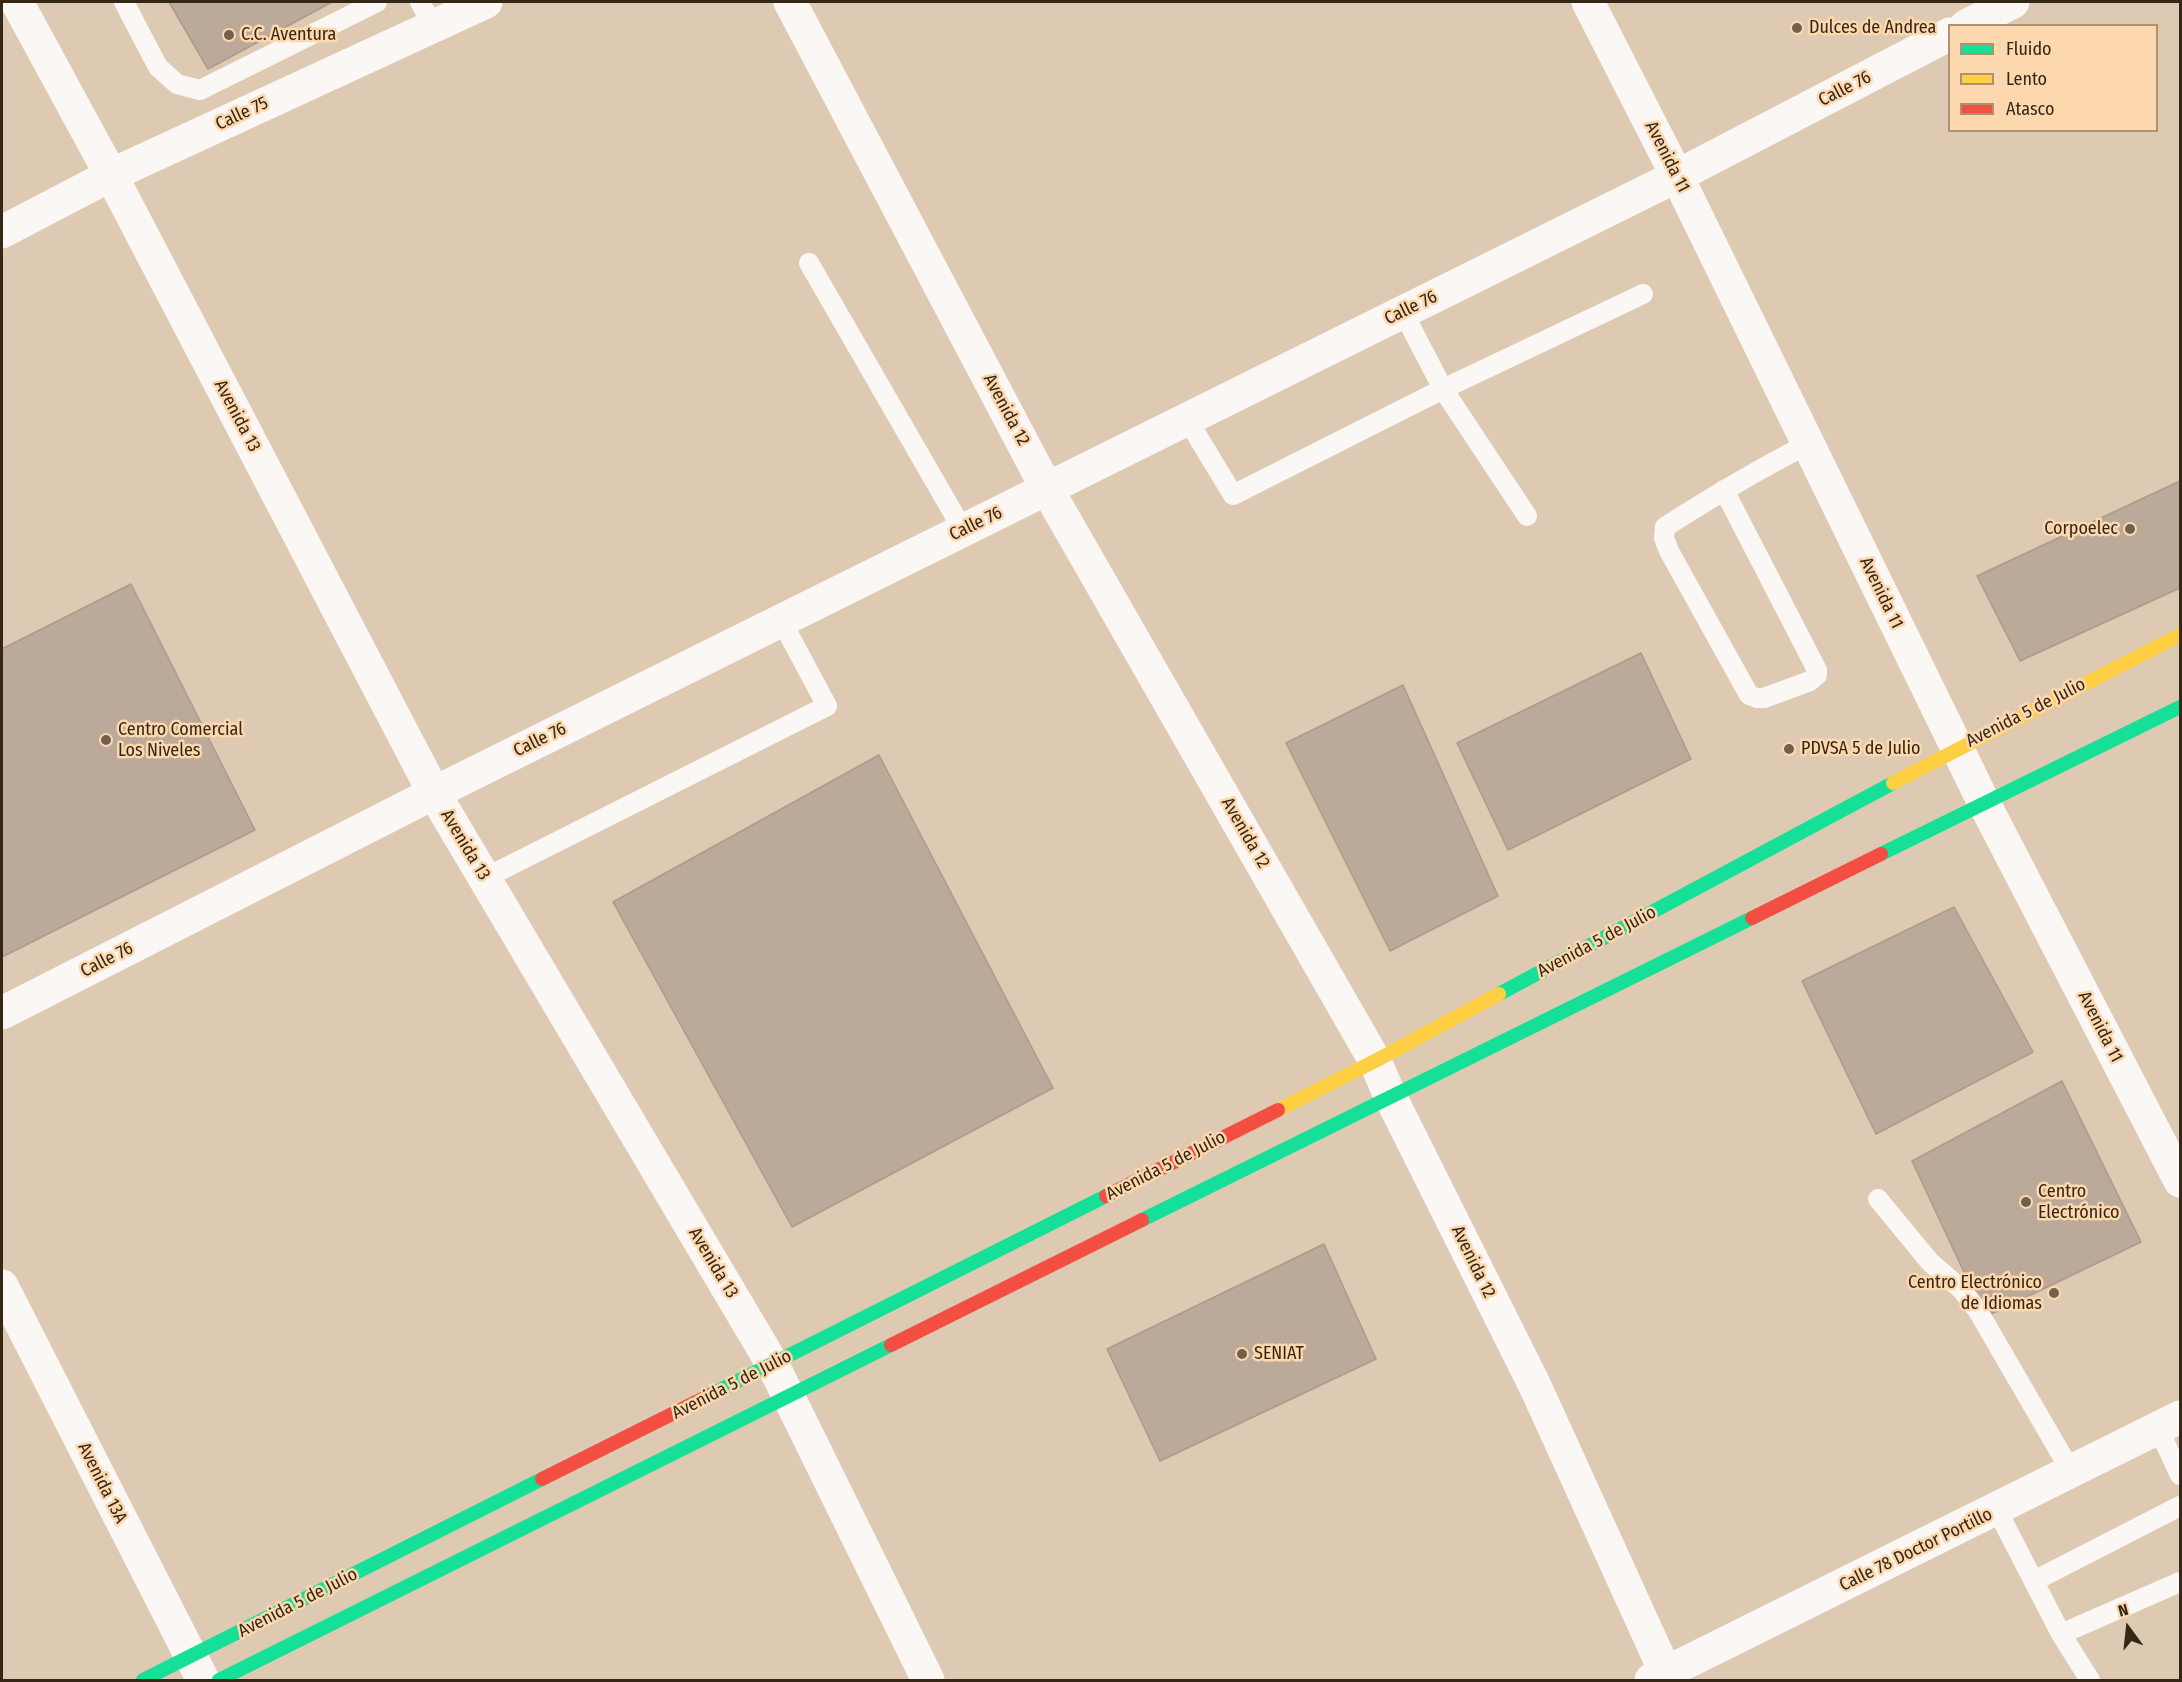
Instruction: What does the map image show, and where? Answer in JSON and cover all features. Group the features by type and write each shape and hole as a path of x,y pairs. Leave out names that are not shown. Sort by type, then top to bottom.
{"main road":[{"name":"Avenida 5 de Julio","path":"143,1680 197,1669 773,1365 1375,1061 1958,748 2181,635"},
{"name":"Avenida 5 de Julio","path":"219,1680 1390,1096 2181,707"}],"street":[{"name":"Avenida 13","path":"17,2 111,176 434,793 773,1365 928,1680"},
{"name":"Calle 75","path":"2,232 426,14 486,2"},
{"name":"Avenida 12","path":"790,2 1047,489 1375,1061 1390,1096 1534,1386 1662,1678"},
{"name":"Avenida 11","path":"1588,2 1677,176 1984,803 2181,1181"},
{"path":"1970,24 2013,2"},
{"name":"Calle 76","path":"2,1013 434,793 1677,176 1948,35"},
{"name":"Avenida 13A","path":"2,1286 197,1669"},
{"name":"Calle 78 Doctor Portillo","path":"1662,1678 2072,1473 2169,1422"}],"lane":[{"path":"124,2 158,68 177,84 200,90 377,2"},
{"path":"809,263 963,530"},
{"path":"1187,419 1233,495 1443,389 1643,294"},
{"path":"1403,312 1443,389 1527,516"},
{"path":"1724,490 1817,670 1816,675 1810,681 1764,698 1749,695 1664,538 1665,527 1724,490 1760,468 1808,444"},
{"path":"485,878 827,706 781,620"},
{"path":"1878,1199 1930,1262 1962,1290 1978,1311 2072,1473"},
{"path":"2169,1422 2181,1475"},
{"path":"2034,1581 2181,1506"},
{"path":"1997,1510 2061,1634 2090,1680"},
{"path":"2061,1634 2181,1582"}],"building":[{"name":"C.C. Aventura","path":"169,2 332,2 208,69"},
{"name":"Corpoelec","path":"2180,481 2180,588 2020,661 1977,576"},
{"name":"Centro Comercial Los Niveles","path":"131,584 255,830 2,957 2,649"},
{"path":"1641,653 1691,759 1508,850 1457,743"},
{"path":"1403,685 1498,896 1390,951 1286,743"},
{"path":"879,755 1053,1088 792,1227 613,902"},
{"path":"1954,907 2033,1052 1876,1134 1802,981"},
{"name":"Centro Electrónico","path":"2062,1081 2141,1242 1985,1317 1912,1161"},
{"name":"SENIAT","path":"1324,1244 1376,1359 1160,1461 1107,1349"}],"traffic: fast":[{"path":"1881,854 2180,707"},
{"path":"1499,994 1893,783"},
{"path":"1142,1220 1752,918"},
{"path":"712,1394 1106,1196"},
{"path":"219,1680 891,1345"},
{"path":"143,1680 542,1479"}],"traffic: slow":[{"path":"1893,783 2180,635"},
{"path":"1278,1110 1499,994"}],"traffic: jam":[{"path":"1752,918 1881,854"},
{"path":"1106,1196 1278,1110"},
{"path":"891,1345 1142,1220"},
{"path":"542,1479 712,1394"}],"place":[{"name":"Dulces de Andrea","path":"1797,28"},
{"name":"C.C. Aventura","path":"229,35"},
{"name":"Corpoelec","path":"2130,529"},
{"name":"Centro Comercial Los Niveles","path":"106,740"},
{"name":"PDVSA 5 de Julio","path":"1789,749"},
{"name":"Centro Electrónico","path":"2026,1202"},
{"name":"Centro Electrónico de Idiomas","path":"2054,1293"},
{"name":"SENIAT","path":"1242,1354"}]}
